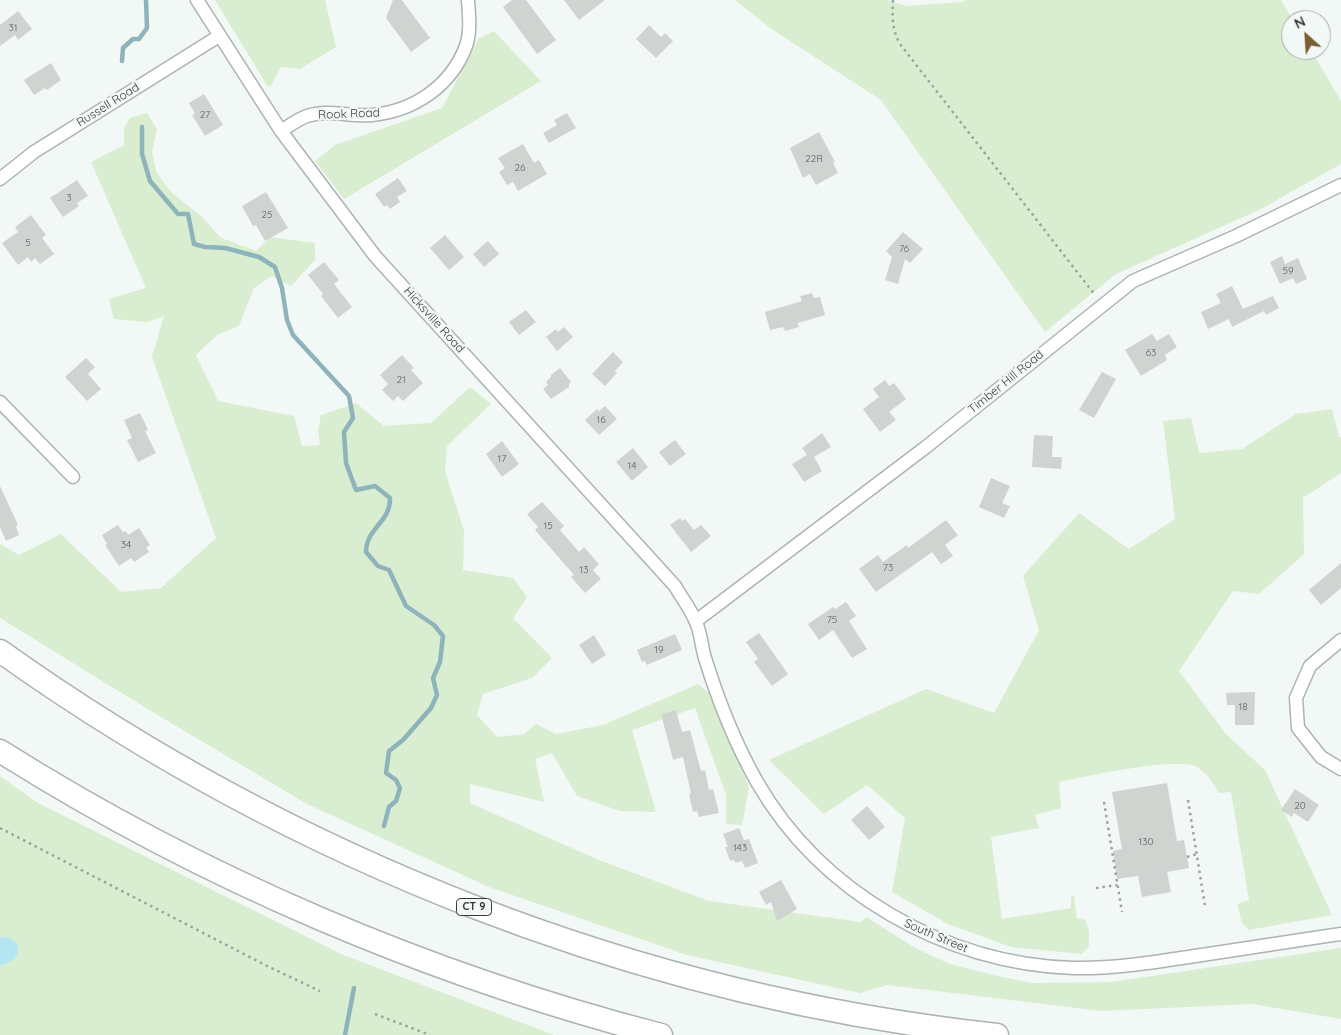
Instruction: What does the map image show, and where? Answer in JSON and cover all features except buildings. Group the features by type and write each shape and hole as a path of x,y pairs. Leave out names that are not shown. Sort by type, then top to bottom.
{"highway":[{"name":"CT 9","path":"0,650 97,716 165,758 244,803 350,854 486,912 603,952 742,990 888,1020 997,1035"},
{"path":"0,751 82,801 164,845 325,921 476,979 577,1012 661,1035"}],"street":[{"name":"Hicksville Road","path":"197,0 281,131 375,256 675,586 696,621"},
{"name":"Rook Road","path":"281,131 306,116 324,112 370,115 396,111 422,100 440,85 457,64 466,45 469,25 468,0"},
{"name":"Russell Road","path":"0,179 34,152 219,36"},
{"name":"Timber Hill Road","path":"696,621 926,447 1132,281 1236,236 1341,185"},
{"path":"0,402 73,477"},
{"name":"South Street","path":"696,621 704,656 726,714 757,781 775,810 797,837 843,881 880,908 908,925 940,940 1006,961 1038,966 1074,968 1145,964 1341,934"},
{"path":"1341,640 1310,666 1296,698 1298,728 1321,757 1341,769"}],"path":[{"path":"893,0 892,22 894,34 900,44 1102,304"},
{"path":"1188,800 1205,906"},
{"path":"1104,802 1122,912"},
{"path":"0,828 269,967 320,991"},
{"path":"1187,856 1197,854"},
{"path":"1096,888 1117,885"},
{"path":"375,1014 430,1035"}],"green space":[{"path":"215,0 325,0 336,47 300,69 281,67 272,84 268,87"},
{"path":"735,0 886,0 907,6 962,2 966,0 1281,0 1287,10 1281,10 1281,60 1317,60 1341,101 1341,164 1259,210 1116,274 1045,332 881,100 773,30"},
{"path":"494,31 541,81 344,199 315,161 335,145 442,108 479,38"},
{"path":"147,113 157,129 152,151 156,172 171,192 200,215 221,238 256,251 270,237 315,243 315,260 291,286 272,276 254,288 239,326 217,335 196,355 218,401 294,416 302,446 320,445 318,430 321,415 356,403 384,426 431,423 470,387 491,404 447,446 445,471 464,531 463,570 513,578 527,597 513,618 552,658 532,678 483,694 477,715 497,737 524,734 536,724 556,734 603,725 698,684 713,696 749,787 742,825 726,824 726,795 695,708 632,730 656,812 620,811 577,796 552,753 535,759 544,802 470,784 470,803 599,860 709,901 861,922 866,917 917,949 950,964 1033,983 1111,982 1341,948 1341,1019 1252,1004 1101,1011 887,985 860,993 687,955 489,887 307,804 0,618 0,544 19,555 61,534 121,592 161,588 216,538 152,357 164,316 148,322 114,319 109,299 146,288 91,162 124,145 124,128 130,118"},
{"path":"1332,409 1339,437 1341,437 1341,473 1303,498 1304,554 1259,594 1233,591 1179,671 1226,734 1265,770 1332,915 1249,930 1242,923 1237,904 1249,900 1231,792 1219,793 1207,775 1197,767 1187,764 1171,764 1108,772 1059,782 1061,808 1035,815 1039,828 991,837 1002,919 1071,908 1071,896 1074,896 1077,918 1085,920 1089,931 1089,946 1082,954 1011,947 948,924 892,892 905,818 867,785 824,814 769,760 926,689 994,713 1039,630 1023,576 1079,513 1129,549 1175,519 1163,421 1191,418 1199,453 1242,449 1296,414"},
{"path":"0,776 38,803 341,954 554,1035 0,1035"}],"waterway":[{"path":"122,61 123,48 133,39 139,39 147,28 146,0"},
{"path":"142,127 142,154 150,181 178,214 188,214 194,244 205,247 225,248 259,257 275,267 282,288 287,320 293,335 349,396 353,418 344,432 346,463 356,490 375,486 390,498 387,513 370,537 366,552 378,566 389,570 406,606 434,625 443,636 440,662 433,678 437,695 431,708 403,740 389,751 386,773 396,780 400,788 396,801 389,807 384,826"},
{"path":"0,952 5,950"},
{"path":"345,1035 354,988"}]}
